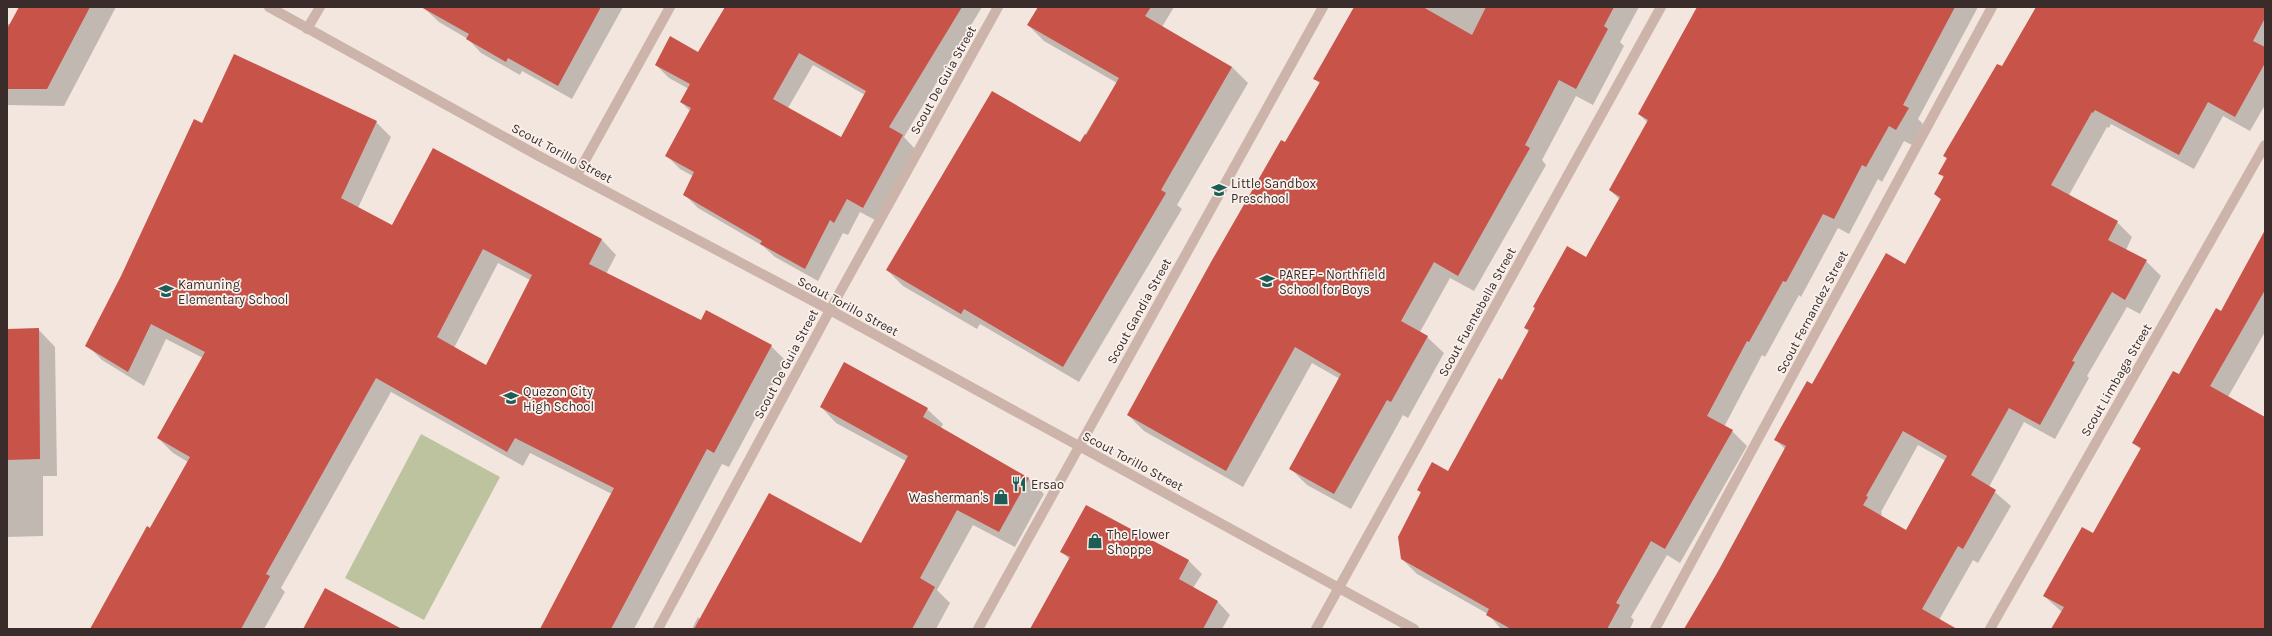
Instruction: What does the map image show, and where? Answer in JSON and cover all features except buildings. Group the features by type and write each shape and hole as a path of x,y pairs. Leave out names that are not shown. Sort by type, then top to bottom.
{"street":[{"name":"Scout Torillo Street","path":"269,7 577,175 830,310 1414,629"},
{"path":"307,29 320,7"},
{"path":"577,175 670,7"},
{"name":"Scout De Guia Street","path":"658,629 830,310 998,7"},
{"name":"Scout Gandia Street","path":"978,629 1078,446 1323,7"},
{"name":"Scout Fuentebella Street","path":"1316,629 1661,7"},
{"name":"Scout Fernandez Street","path":"1655,629 1992,7"},
{"name":"Scout Limbaga Street","path":"1990,629 2265,145"}],"green space":[{"path":"421,434 500,477 424,620 345,578"}],"place":[{"name":"Little Sandbox Preschool","path":"1219,190"},
{"name":"PAREF - Northfield School for Boys","path":"1267,281"},
{"name":"Kamuning Elementary School","path":"166,291"},
{"name":"Quezon City High School","path":"511,398"},
{"name":"Ersao","path":"1019,484"},
{"name":"Washerman's","path":"1001,497"},
{"name":"The Flower Shoppe","path":"1095,541"}]}
